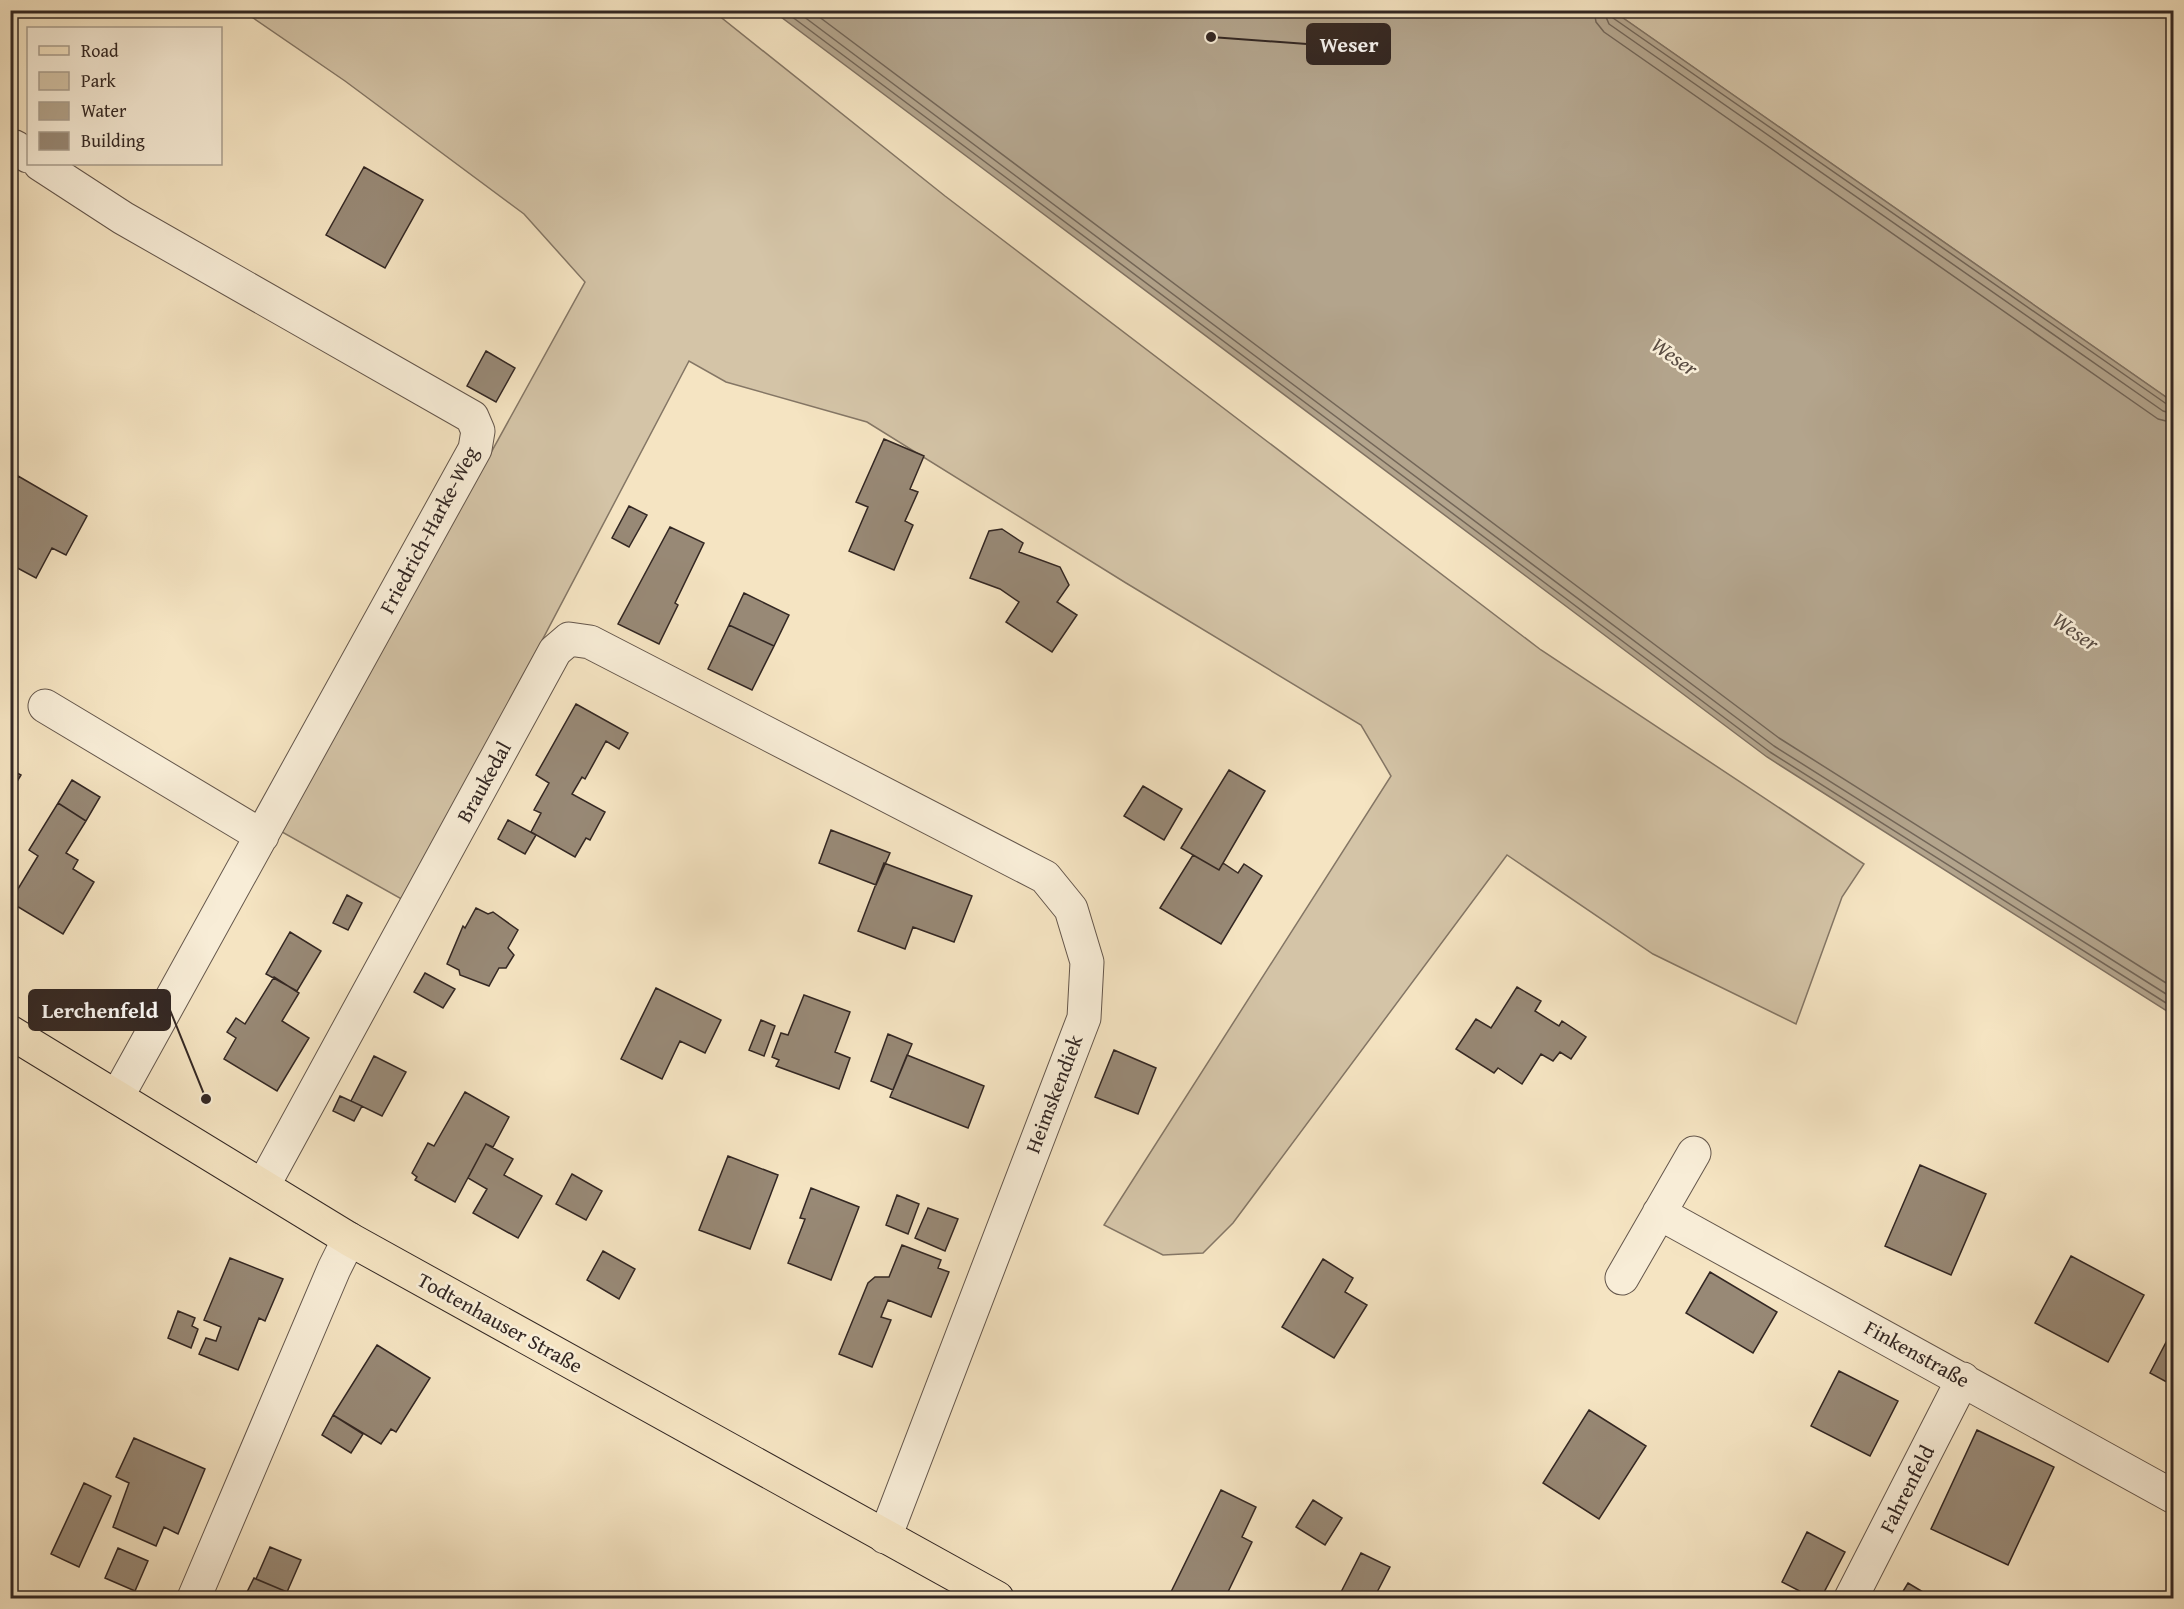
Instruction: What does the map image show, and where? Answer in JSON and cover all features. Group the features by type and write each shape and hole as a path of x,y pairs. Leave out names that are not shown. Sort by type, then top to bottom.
{"main road":[{"name":"Todtenhauser Straße","path":"10,1032 349,1239 997,1599"}],"street":[{"path":"10,148 15,147 27,155"},
{"name":"Friedrich-Harke-Weg","path":"42,165 123,218 472,417 478,431 475,449 117,1097"},
{"name":"Braukedal","path":"263,1186 555,651 569,639 590,642 831,767"},
{"path":"45,706 262,836"},
{"name":"Heimskendiek","path":"831,767 1046,877 1071,909 1087,962 1084,1018 885,1537"},
{"path":"1623,1278 1694,1153"},
{"name":"Finkenstraße","path":"1659,1213 1963,1378 2174,1497"},
{"path":"194,1599 334,1269 349,1239"},
{"name":"Fahrenfeld","path":"1851,1599 1963,1378"}],"green space":[{"path":"243,11 713,11 945,196 1541,650 1864,864 1842,897 1796,1024 1653,954 1507,855 1233,1223 1203,1253 1163,1255 1104,1225 1391,776 1361,725 1126,583 867,422 726,382 689,361 405,901 282,832 585,282 524,214 345,81"},
{"path":"1613,11 2173,11 2173,402"}],"water":[{"path":"773,11 1613,11 2173,402 2173,1015 1767,757"}],"building":[{"path":"364,167 423,200 385,268 326,235"},
{"path":"486,351 515,368 496,402 467,386"},
{"path":"884,439 924,456 910,489 918,492 905,521 913,525 894,570 849,551 868,507 856,502"},
{"path":"18,476 87,516 66,555 52,548 36,578 10,564 10,489"},
{"path":"629,506 647,515 629,547 612,538"},
{"path":"670,527 704,543 675,603 678,605 659,644 618,624"},
{"path":"1002,529 1023,543 1019,552 1060,567 1069,585 1057,602 1077,615 1052,652 1006,622 1019,602 1000,589 970,578 989,531"},
{"path":"744,593 789,615 774,646 729,625"},
{"path":"729,625 774,646 752,690 708,669"},
{"path":"576,704 628,733 619,749 606,741 585,779 582,777 572,794 605,812 590,840 586,838 575,857 531,832 541,813 534,810 549,783 536,775"},
{"path":"10,769 21,775 10,793"},
{"path":"1229,770 1265,791 1219,870 1181,848"},
{"path":"72,780 100,797 86,821 58,803"},
{"path":"1143,786 1182,809 1164,840 1124,816"},
{"path":"58,803 86,821 66,853 78,860 73,869 94,882 63,934 10,902 38,856 29,850"},
{"path":"508,820 536,835 525,854 498,839"},
{"path":"831,830 890,853 876,885 819,863"},
{"path":"1193,855 1219,870 1223,863 1238,873 1244,864 1262,876 1221,944 1160,908"},
{"path":"884,863 972,896 954,942 913,927 905,949 858,931"},
{"path":"347,895 362,903 348,930 333,923"},
{"path":"476,908 488,914 493,912 518,930 508,948 514,955 506,968 499,968 489,986 460,975 459,970 447,964 463,926 465,928"},
{"path":"290,932 321,951 297,991 266,974"},
{"path":"425,973 455,989 443,1008 414,992"},
{"path":"274,977 299,993 282,1021 309,1038 277,1091 224,1059 236,1038 227,1032 236,1018 245,1024"},
{"path":"1517,987 1541,1001 1535,1011 1559,1026 1562,1021 1586,1037 1571,1059 1560,1052 1553,1061 1541,1054 1522,1084 1498,1068 1494,1073 1456,1049 1476,1019 1491,1028"},
{"path":"656,988 721,1020 705,1053 680,1041 662,1079 621,1059"},
{"path":"804,995 850,1012 835,1052 850,1058 839,1089 776,1066 779,1060 772,1057 781,1033 788,1035"},
{"path":"761,1020 775,1026 764,1056 749,1050"},
{"path":"888,1034 912,1044 893,1090 871,1081"},
{"path":"1114,1050 1156,1068 1138,1114 1095,1097"},
{"path":"907,1055 984,1086 968,1128 890,1097"},
{"path":"374,1056 406,1072 382,1116 351,1101"},
{"path":"465,1092 509,1117 493,1147 486,1144 455,1202 415,1180 417,1177 412,1173 428,1143 434,1146"},
{"path":"340,1096 362,1106 354,1121 333,1111"},
{"path":"486,1144 513,1159 504,1175 542,1196 518,1238 473,1213 487,1189 468,1178"},
{"path":"728,1156 778,1175 750,1249 699,1230"},
{"path":"1920,1165 1986,1194 1951,1275 1885,1246"},
{"path":"572,1174 602,1191 586,1220 556,1204"},
{"path":"811,1188 859,1207 831,1280 788,1263 805,1219 800,1218"},
{"path":"897,1195 919,1204 908,1234 886,1225"},
{"path":"928,1208 958,1219 945,1251 915,1238"},
{"path":"902,1245 941,1260 938,1268 949,1272 931,1317 888,1300 881,1317 891,1320 872,1367 839,1354 868,1283 875,1277 889,1277"},
{"path":"603,1251 635,1269 619,1299 587,1280"},
{"path":"2071,1256 2144,1295 2108,1362 2035,1323"},
{"path":"230,1258 283,1279 265,1321 259,1318 238,1370 199,1354 206,1338 216,1341 221,1327 204,1320"},
{"path":"1323,1259 1353,1278 1345,1292 1367,1305 1334,1358 1282,1327"},
{"path":"1710,1272 1777,1312 1753,1353 1686,1313"},
{"path":"178,1311 195,1318 192,1326 198,1329 191,1348 168,1338"},
{"path":"2174,1327 2174,1386 2150,1373"},
{"path":"377,1345 430,1378 396,1432 391,1429 381,1444 333,1415"},
{"path":"1839,1371 1898,1401 1870,1456 1811,1426"},
{"path":"1589,1410 1646,1446 1599,1519 1543,1483"},
{"path":"333,1415 363,1434 351,1453 322,1435"},
{"path":"1977,1430 2054,1467 2008,1565 1931,1529"},
{"path":"134,1438 205,1469 178,1534 164,1527 156,1546 113,1527 129,1483 116,1477"},
{"path":"84,1483 111,1496 79,1567 51,1554"},
{"path":"1221,1490 1256,1507 1242,1537 1252,1542 1225,1598 1168,1598"},
{"path":"1313,1500 1342,1518 1325,1545 1296,1527"},
{"path":"1807,1532 1845,1552 1821,1598 1813,1598 1782,1582"},
{"path":"270,1547 301,1560 287,1592 256,1579"},
{"path":"118,1548 148,1561 135,1591 105,1578"},
{"path":"1361,1553 1390,1567 1374,1598 1338,1598"},
{"path":"254,1578 287,1592 302,1598 244,1598"},
{"path":"1908,1583 1933,1598 1899,1598"}],"place":[{"name":"Weser","path":"1211,37"},
{"name":"Lerchenfeld","path":"206,1099"}]}
